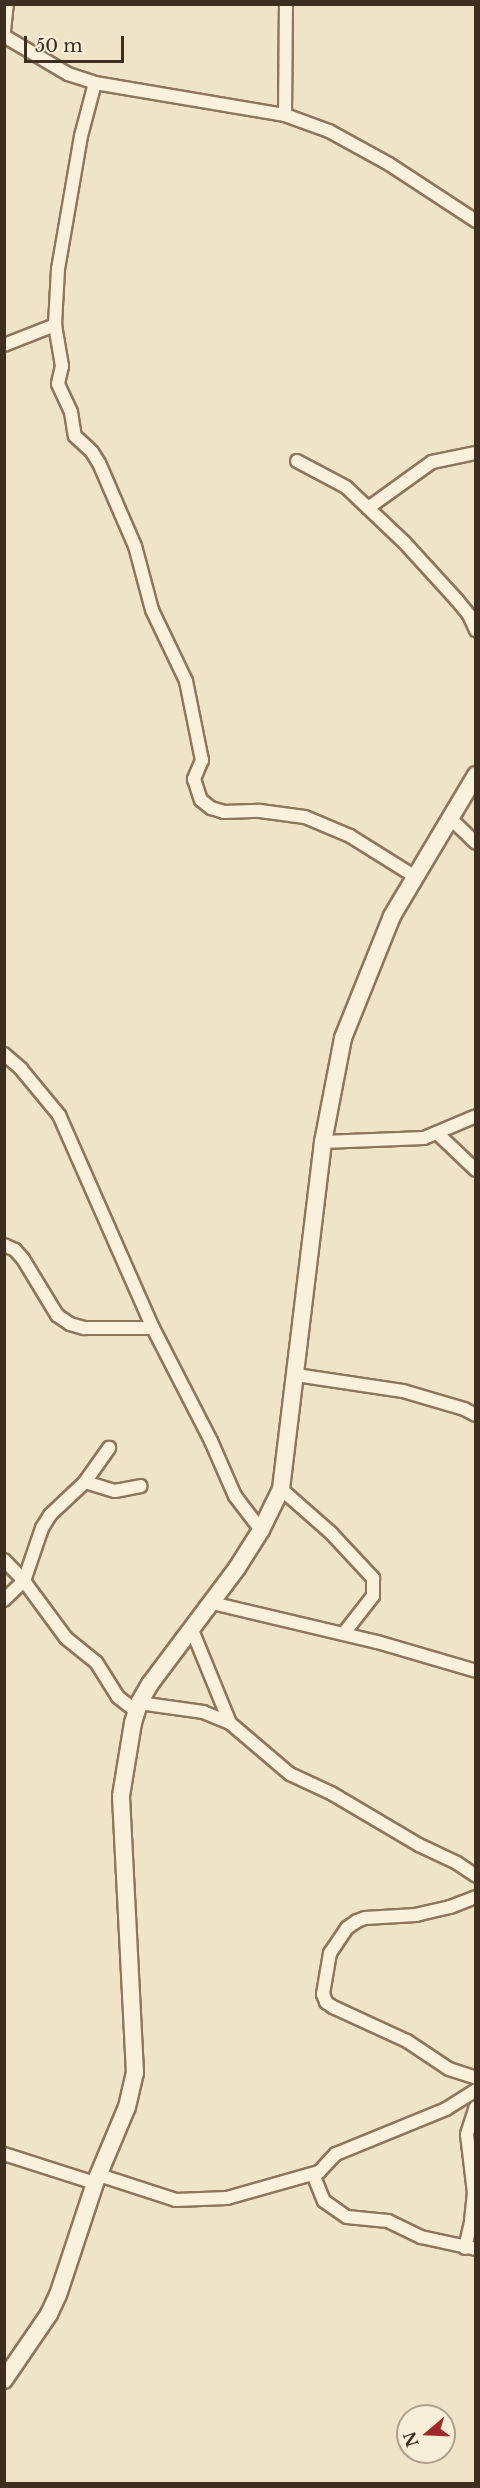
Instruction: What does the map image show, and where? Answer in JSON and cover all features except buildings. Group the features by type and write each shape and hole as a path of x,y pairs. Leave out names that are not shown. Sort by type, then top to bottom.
{"street":[{"path":"7,4 4,33 68,74 95,83 285,115 329,131 389,164 476,221"},
{"path":"285,115 286,4"},
{"path":"95,83 81,136 64,231 55,325 62,358 58,387 71,412 75,436 92,452 99,463 135,546 152,610 186,681 202,760 194,779 201,800 211,808 224,812 260,811 305,817 350,836 414,876"},
{"path":"4,345 55,325"},
{"path":"368,508 432,462 476,453"},
{"path":"297,461 340,482 368,508 404,542 457,600 469,615 476,630"},
{"path":"4,2380 49,2314 58,2295 97,2179 127,2107 135,2073 121,1796 125,1758 138,1707 168,1658 212,1603 261,1530 281,1489 323,1142 343,1038 376,952 414,876 476,775"},
{"path":"449,817 476,843"},
{"path":"4,1054 21,1069 58,1115 153,1328 211,1441 235,1496 261,1530"},
{"path":"323,1142 424,1138 476,1116"},
{"path":"438,1134 476,1170"},
{"path":"4,1245 15,1250 23,1259 57,1315 70,1324 84,1328 153,1328"},
{"path":"296,1375 402,1391 464,1409 476,1415"},
{"path":"4,1600 24,1581 42,1528 50,1515 85,1482 109,1448"},
{"path":"85,1482 115,1491 141,1486"},
{"path":"281,1489 331,1533 374,1578 373,1596 344,1633"},
{"path":"4,1560 24,1581 66,1638 96,1662 118,1697 138,1707 203,1712 230,1723 290,1774 331,1793 366,1816 458,1863 476,1876"},
{"path":"212,1603 344,1633 476,1671"},
{"path":"192,1630 230,1723"},
{"path":"476,1897 450,1907 416,1915 365,1918 357,1921 347,1928 330,1953 322,1994 326,2002 333,2007 407,2041 449,2069 476,2078"},
{"path":"4,2154 164,2197 190,2201 226,2198 313,2174 324,2169 336,2154 446,2109 476,2090"},
{"path":"313,2174 324,2201 347,2217 388,2221 421,2236 470,2249 474,2200 467,2134 476,2107"}]}
